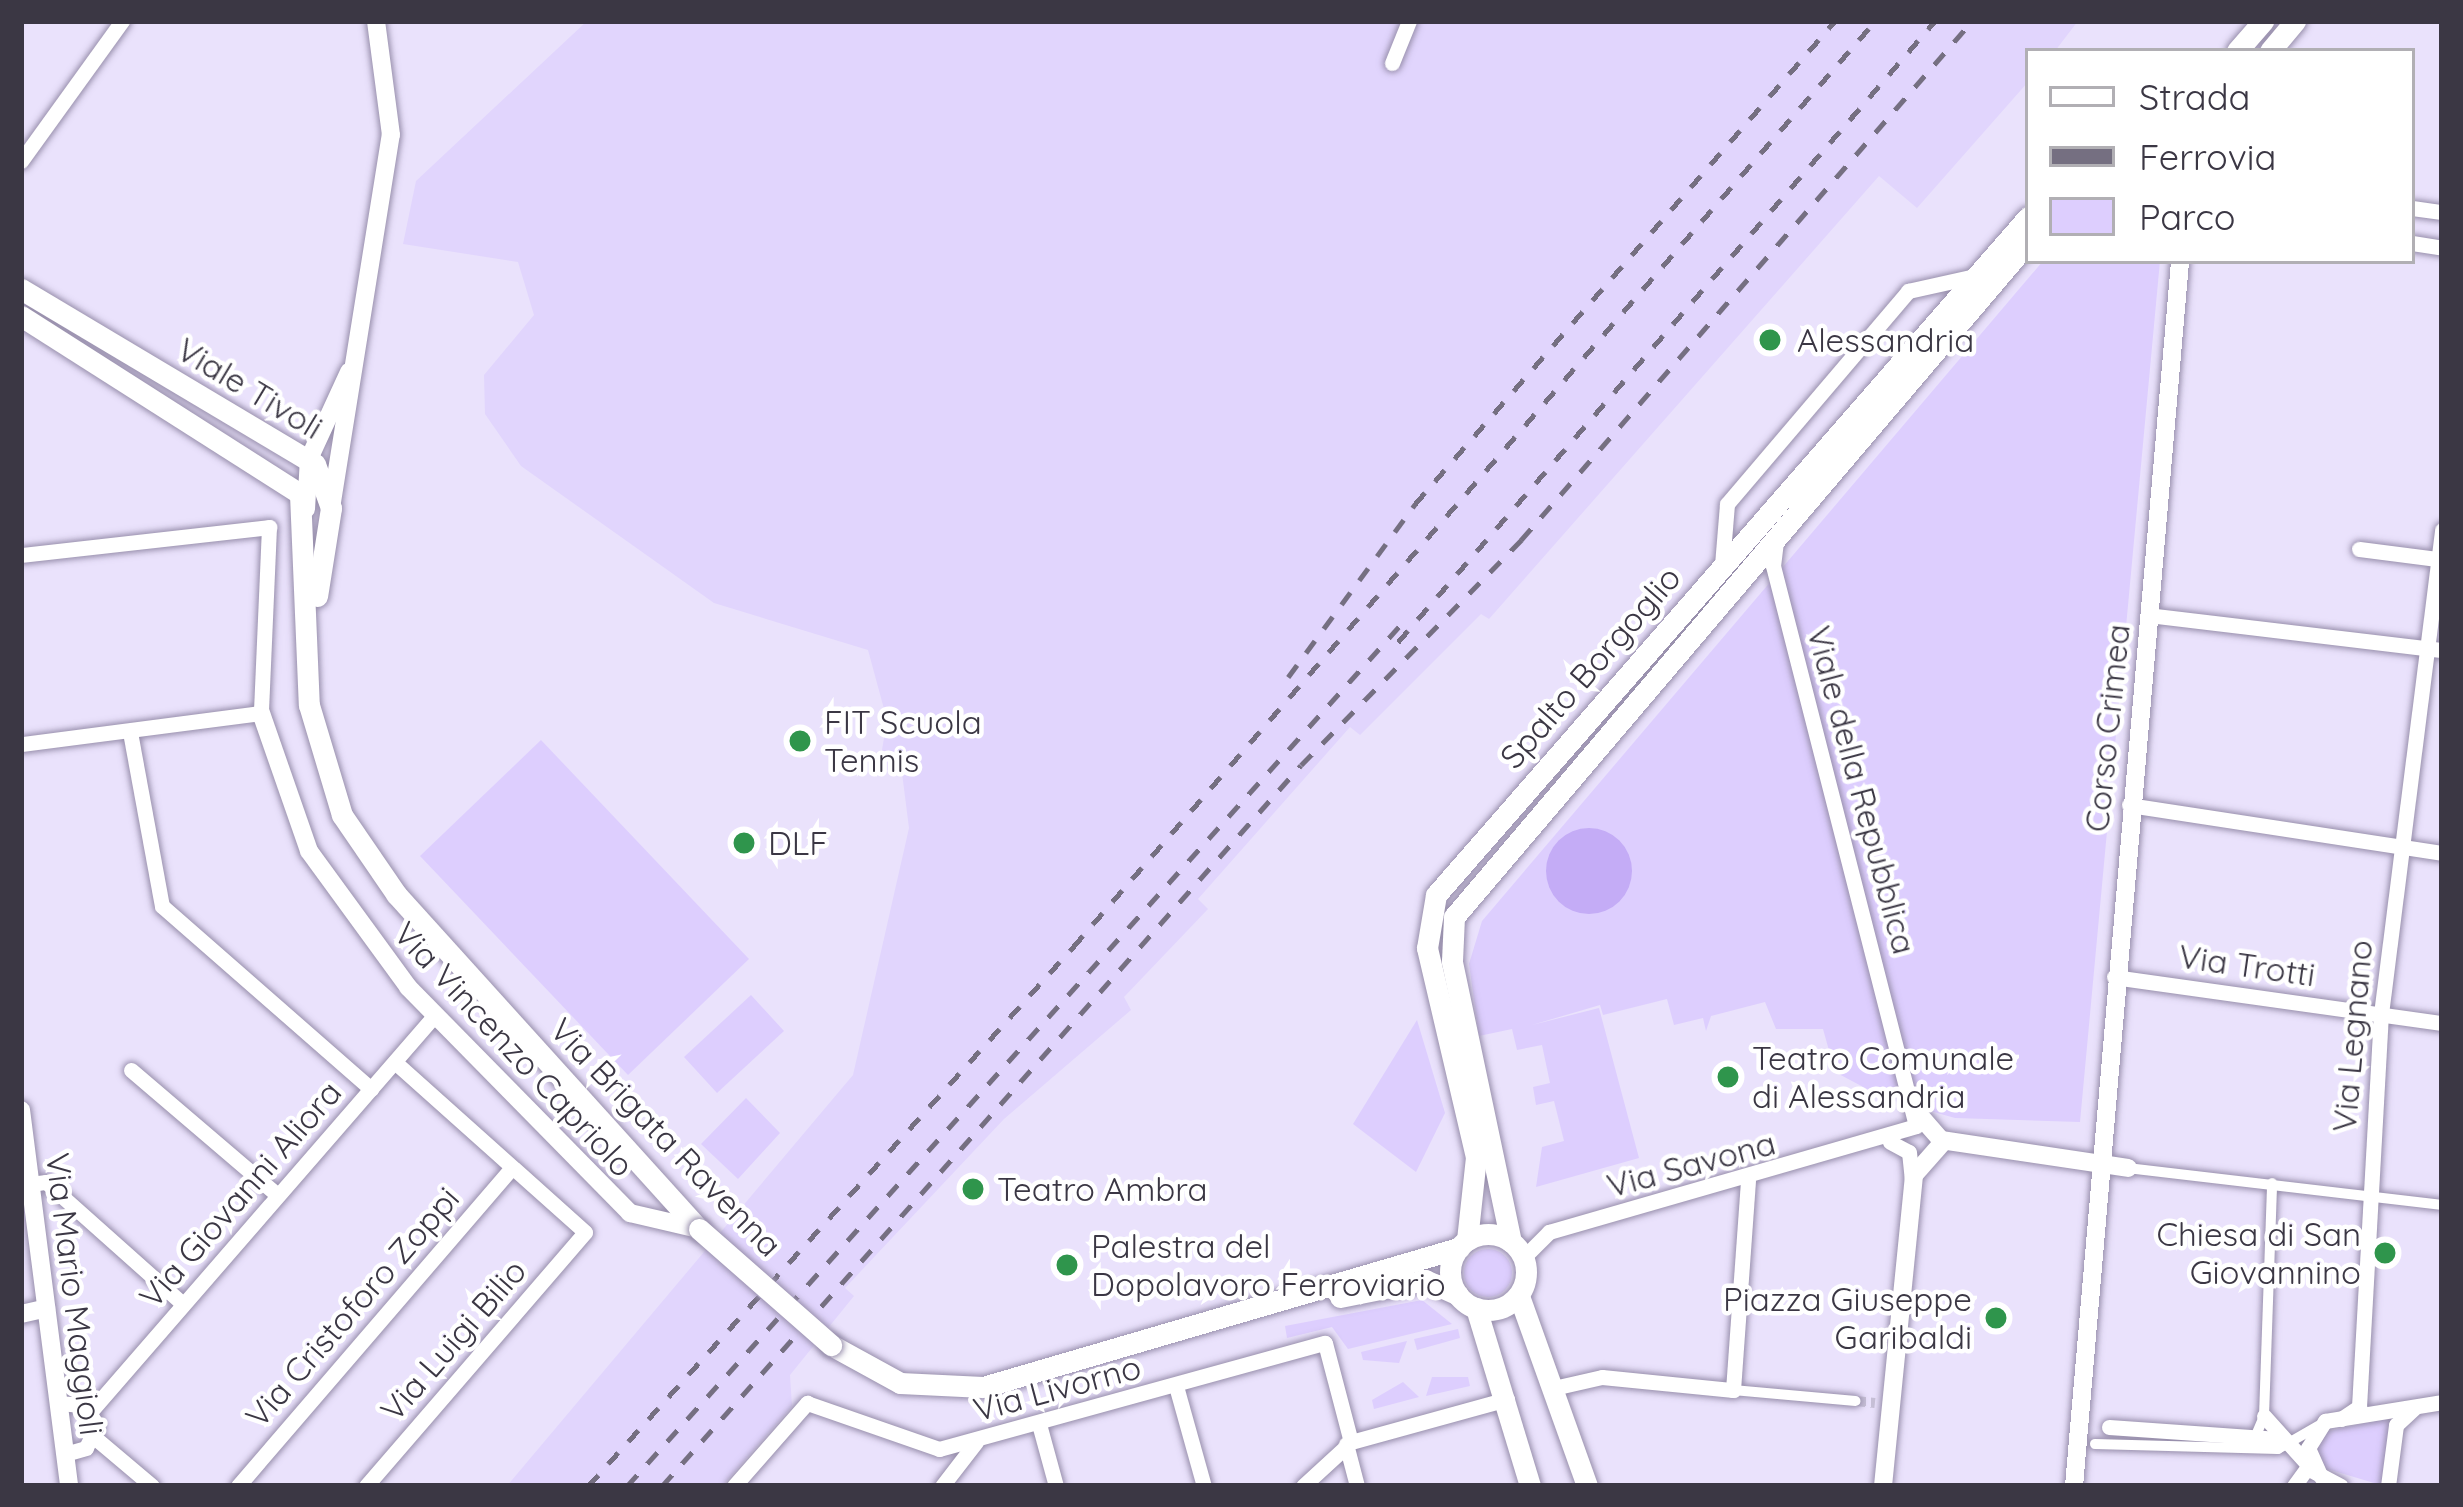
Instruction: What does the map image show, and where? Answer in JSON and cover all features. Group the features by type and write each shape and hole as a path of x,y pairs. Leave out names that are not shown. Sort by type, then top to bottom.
{"main road":[{"path":"2240,48 2263,21"},
{"path":"2272,48 2295,21"},
{"name":"Spalto Borgoglio","path":"1467,1301 1463,1244 1476,1157 1427,948 1434,900 2025,221"},
{"name":"Spalto Borgoglio","path":"1519,1296 1517,1250 1452,961 1454,917 1808,495 2025,245"},
{"name":"Viale Tivoli","path":"21,289 309,459 332,508"},
{"name":"Viale Tivoli","path":"21,316 292,484 306,511"},
{"path":"310,638 332,508"},
{"path":"306,511 310,638"},
{"name":"Via Brigata Ravenna","path":"310,638 316,744 363,849 699,1229 831,1345 900,1383 982,1387 1256,1310 1463,1244 1517,1250"},
{"name":"Via Brigata Ravenna","path":"1256,1310 1419,1280 1467,1301"},
{"path":"1530,1486 1507,1399 1467,1301 1519,1296 1558,1387 1587,1486"}],"street":[{"path":"21,161 122,21"},
{"path":"332,508 392,124 376,21"},
{"path":"1392,63 1408,21"},
{"name":"Corso Crimea","path":"2074,1486 2095,1425 2097,1200 2180,264"},
{"path":"1721,568 1726,504 1850,351 1908,291 1978,274"},
{"path":"1937,284 1960,292 1955,326"},
{"path":"306,511 309,459 353,362"},
{"path":"260,434 302,442 328,418"},
{"name":"Viale della Repubblica","path":"1808,495 1773,566 1914,1108"},
{"name":"Via Vincenzo Capriolo","path":"21,555 259,522 270,550 261,713 317,864 434,1016 630,1213 699,1229"},
{"name":"Via Legnano","path":"2341,1419 2359,1407 2381,1014 2401,847 2433,649 2442,530"},
{"path":"2359,549 2437,559"},
{"path":"2148,615 2433,649"},
{"path":"21,744 261,713"},
{"path":"130,732 162,906 371,1089"},
{"path":"2129,805 2442,854"},
{"name":"Via Trotti","path":"2114,977 2442,1023"},
{"name":"Via Giovanni Aliora","path":"91,1411 434,1016"},
{"path":"395,1062 512,1168"},
{"path":"131,1070 276,1194"},
{"path":"1914,1108 1944,1141"},
{"path":"1887,1143 1914,1130 1914,1108"},
{"name":"Via Mario Maggioli","path":"22,1122 69,1486"},
{"path":"2066,1154 2093,1144 2103,1125"},
{"path":"1883,1486 1912,1190 1919,1158 1944,1141 2442,1205"},
{"path":"1887,1143 1909,1152 1912,1190"},
{"name":"Via Savona","path":"1517,1250 1549,1232 1887,1143"},
{"name":"Via Luigi Bilio","path":"366,1486 585,1232 512,1168"},
{"name":"Via Cristoforo Zoppi","path":"238,1486 512,1168"},
{"path":"1733,1390 1748,1181"},
{"path":"31,1184 46,1182 183,1304"},
{"path":"2253,1442 2264,1416 2272,1183"},
{"path":"21,1314 46,1308"},
{"name":"Via Livorno","path":"734,1486 807,1403 939,1449 1325,1343 1348,1443"},
{"path":"1558,1387 1602,1377 1856,1402"},
{"path":"1176,1386 1204,1486"},
{"path":"1303,1486 1348,1443 1507,1399"},
{"path":"2095,1425 2281,1444 2341,1419 2442,1402"},
{"path":"58,1403 91,1411 94,1438 152,1486"},
{"path":"1875,1403 1886,1409 1887,1445"},
{"path":"2388,1486 2397,1423 2423,1405"},
{"path":"2264,1416 2281,1444 2314,1473 2341,1486"},
{"path":"1039,1424 1056,1486"},
{"path":"2314,1473 2308,1454 2320,1425"},
{"path":"65,1454 94,1438"},
{"path":"942,1486 976,1442"},
{"path":"2095,1444 2253,1442"},
{"path":"1348,1443 1357,1486"},
{"path":"2294,1485 2314,1473"}],"shaded area":[{"path":"587,21 2078,21 2057,48 2025,48 2025,85 1917,208 1879,176 1489,619 1481,614 1360,735 1350,727 1198,899 1208,909 1124,997 1131,1010 1004,1119 845,1288 854,1296 790,1375 792,1406 722,1486 507,1486 853,1075 909,828 902,773 879,768 887,720 868,650 714,603 521,466 485,414 484,375 534,315 518,262 403,244 416,181"},
{"path":"1589,828 1605,831 1619,841 1629,855 1629,887 1619,901 1605,911 1589,914 1573,911 1559,901 1549,887 1546,871 1549,855 1559,841 1573,831"}],"green space":[{"path":"2040,264 2160,264 2080,1122 1955,1118 1884,1098 1835,1072 1823,1029 1776,1029 1765,1002 1711,1016 1706,1031 1703,1018 1674,1025 1667,999 1603,1015 1600,1005 1532,1025 1599,1008 1639,1158 1536,1187 1542,1147 1564,1141 1554,1101 1536,1105 1533,1087 1550,1083 1542,1045 1517,1050 1512,1029 1479,1036 1469,964 1482,921"},
{"path":"541,740 749,959 628,1075 420,856"},
{"path":"751,995 784,1031 717,1093 684,1057"},
{"path":"1417,1020 1445,1113 1416,1172 1353,1124"},
{"path":"746,1098 780,1133 738,1179 701,1144"},
{"path":"1488,1249 1505,1256 1512,1273 1505,1290 1488,1297 1471,1290 1464,1273 1471,1256"},
{"path":"1422,1300 1452,1324 1348,1349 1332,1327 1287,1338 1285,1326"},
{"path":"1458,1329 1460,1338 1417,1350 1414,1339"},
{"path":"1407,1341 1399,1363 1363,1360 1361,1352"},
{"path":"1432,1377 1468,1377 1470,1386 1426,1396"},
{"path":"1403,1382 1419,1397 1374,1409 1372,1400"},
{"path":"2393,1417 2384,1486 2324,1468 2316,1449 2325,1432"}],"tunnel":[{"path":"1856,1401 1875,1403"}],"railway":[{"path":"1288,677 1415,504 1835,21"},
{"path":"588,1486 1073,947 1875,21"},
{"path":"1398,642 1935,21"},
{"path":"662,1486 1301,765 1521,540 1972,21"},
{"path":"627,1486 1404,621"}],"place":[{"name":"Alessandria","path":"1770,340"},
{"name":"FIT Scuola Tennis","path":"800,741"},
{"name":"DLF","path":"744,843"},
{"name":"Teatro Comunale di Alessandria","path":"1728,1077"},
{"name":"Teatro Ambra","path":"973,1189"},
{"name":"Chiesa di San Giovannino","path":"2385,1253"},
{"name":"Palestra del Dopolavoro Ferroviario","path":"1067,1265"},
{"name":"Piazza Giuseppe Garibaldi","path":"1996,1318"}]}
